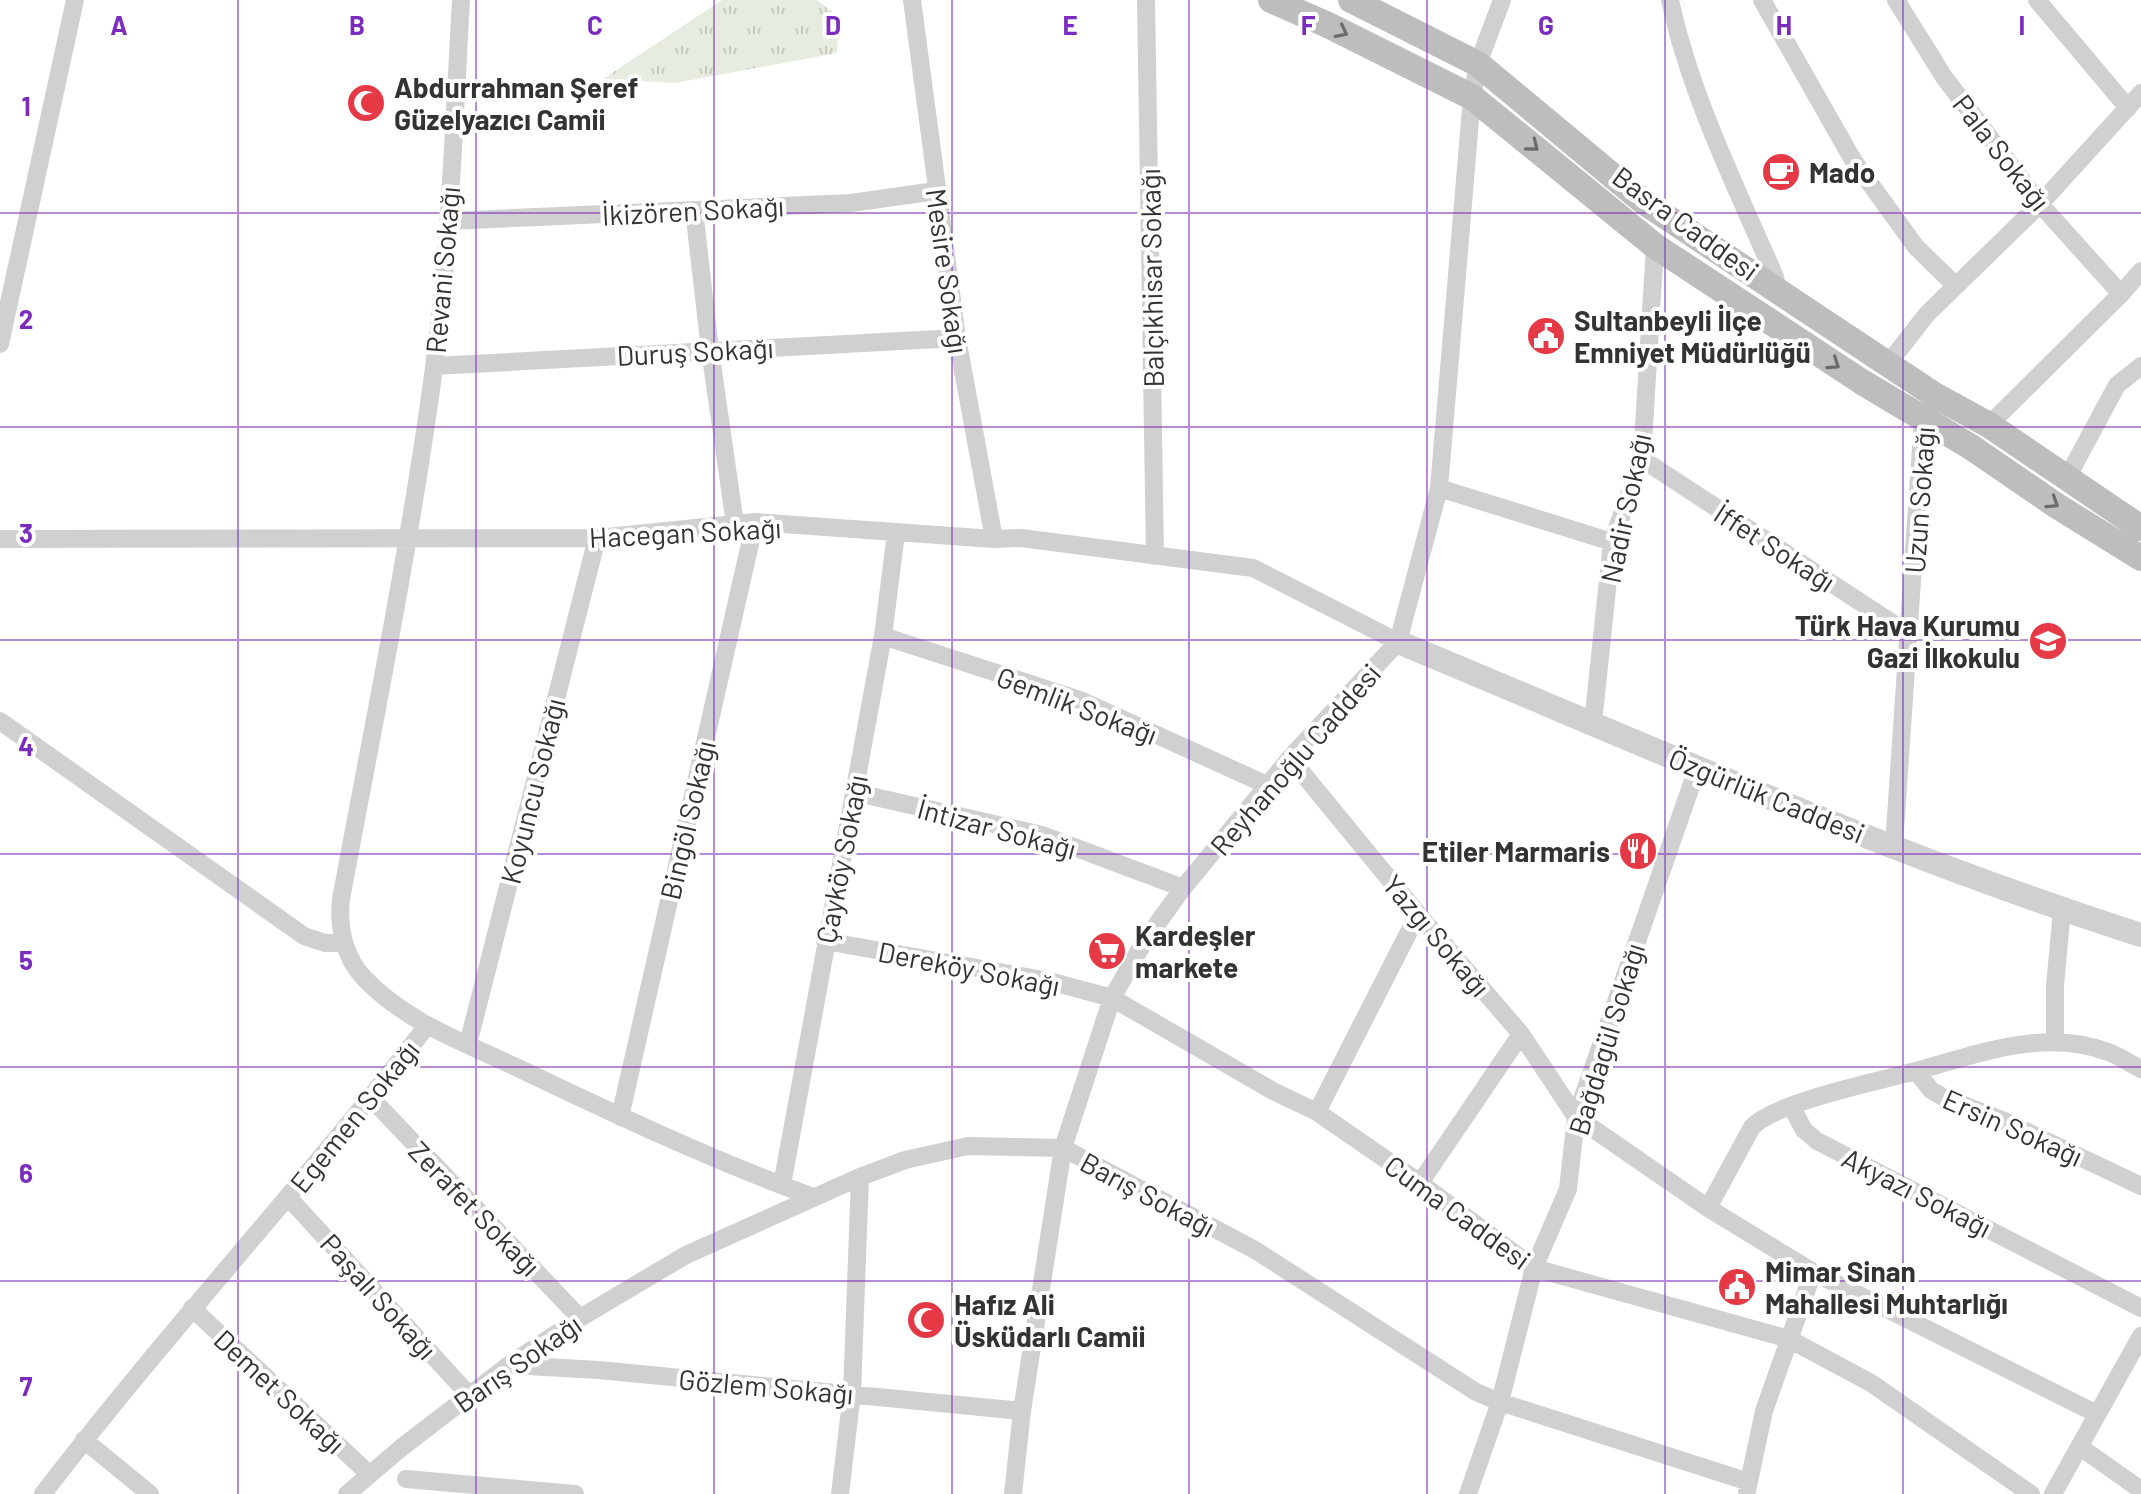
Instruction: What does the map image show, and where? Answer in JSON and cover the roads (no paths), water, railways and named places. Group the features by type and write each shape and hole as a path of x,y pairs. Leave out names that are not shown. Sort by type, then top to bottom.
{"main road":[{"name":"Basra Caddesi","path":"1271,0 1472,97 1655,246 1862,382 1989,425 2067,478 2135,517"},
{"name":"Basra Caddesi","path":"1351,0 1478,64 1644,202 1888,364 1929,407 2141,558"}],"street":[{"path":"0,344 75,0"},
{"name":"Revani Sokağı","path":"344,943 341,899 409,539 434,366 449,221 461,0"},
{"name":"Mesire Sokağı","path":"912,0 957,338 994,539"},
{"name":"Balçıkhisar Sokağı","path":"1146,0 1155,556"},
{"name":"Reyhanoğlu Caddesi","path":"1013,1494 1022,1411 1063,1148 1112,998 1144,942 1183,888 1290,758 1398,642 1439,488 1472,97 1478,64 1502,0"},
{"path":"1670,0 1702,109 1778,291"},
{"path":"1762,0 1861,172 1916,247 1956,286"},
{"name":"Pala Sokağı","path":"1896,0 1944,77 2040,204 2121,294"},
{"path":"2037,0 2128,108"},
{"path":"1888,364 1920,322 2040,204 2141,93"},
{"name":"İkizören Sokağı","path":"449,221 851,203 936,191"},
{"path":"694,210 735,524"},
{"name":"Nadir Sokağı","path":"1593,723 1612,542 1642,459 1655,246"},
{"path":"1989,425 2141,271"},
{"name":"Duruş Sokağı","path":"434,366 957,338"},
{"path":"2067,478 2117,385 2141,366"},
{"name":"Uzun Sokağı","path":"1894,846 1929,407"},
{"name":"İffet Sokağı","path":"1642,459 1909,634"},
{"path":"1439,488 1612,542"},
{"name":"Hacegan Sokağı","path":"0,539 597,538 755,522 994,539 1021,538 1253,568 1398,642"},
{"name":"Bingöl Sokağı","path":"620,1117 755,522"},
{"name":"Çayköy Sokağı","path":"782,1185 883,636 896,533"},
{"name":"Koyuncu Sokağı","path":"468,1044 597,538"},
{"name":"Gemlik Sokağı","path":"883,636 1080,700 1267,785"},
{"name":"Özgürlük Caddesi","path":"1398,642 1697,769 2062,910 2141,935"},
{"path":"0,721 304,936 325,943 344,943 365,980 426,1027"},
{"name":"Yazgı Sokağı","path":"1290,758 1521,1034 1576,1117"},
{"name":"Bağdagül Sokağı","path":"1468,1494 1500,1402 1534,1268 1568,1189 1576,1117 1697,769"},
{"name":"İntizar Sokağı","path":"853,792 1042,835 1183,888"},
{"path":"2055,1042 2055,986 2062,910"},
{"path":"1317,1112 1418,914"},
{"name":"Dereköy Sokağı","path":"825,941 1049,981 1112,998"},
{"name":"Cuma Caddesi","path":"1112,998 1273,1091 1317,1112 1420,1183 1534,1268 1789,1339 1871,1383 2031,1494"},
{"name":"Egemen Sokağı","path":"43,1494 192,1308 289,1198 426,1027 620,1117 813,1197"},
{"path":"1420,1183 1521,1034"},
{"path":"1916,1071 2011,1045 2055,1042 2109,1052 2141,1069"},
{"name":"Ersin Sokağı","path":"1708,1208 1752,1127 1770,1113 1916,1071 1931,1090 1943,1097 2004,1121 2141,1186"},
{"name":"Zerafet Sokağı","path":"371,1098 580,1318"},
{"name":"Akyazı Sokağı","path":"1791,1106 1804,1130 1817,1141 2141,1308"},
{"path":"1576,1117 1708,1208 1813,1272 2097,1414"},
{"name":"Barış Sokağı","path":"347,1494 509,1365 580,1318 686,1255 860,1177 905,1160 968,1146 1063,1148 1255,1250 1476,1392 1747,1488"},
{"path":"840,1494 852,1393 860,1177"},
{"name":"Paşalı Sokağı","path":"289,1198 469,1395"},
{"path":"1747,1488 1764,1411 1813,1272"},
{"name":"Demet Sokağı","path":"192,1308 369,1474"},
{"path":"2053,1494 2141,1336"},
{"name":"Gözlem Sokağı","path":"509,1365 852,1393 1022,1411"},
{"path":"84,1440 150,1494"},
{"path":"2080,1447 2141,1490"},
{"path":"401,1448 407,1487 575,1494"}],"place":[{"name":"Abdurrahman Şeref Güzelyazıcı Camii","path":"366,103"},
{"name":"Mado","path":"1781,172"},
{"name":"Sultanbeyli İlçe Emniyet Müdürlüğü","path":"1546,336"},
{"name":"Türk Hava Kurumu Gazi İlkokulu","path":"2048,641"},
{"name":"Etiler Marmaris","path":"1638,851"},
{"name":"Kardeşler markete","path":"1107,951"},
{"name":"Mimar Sinan Mahallesi Muhtarlığı","path":"1737,1287"},
{"name":"Hafız Ali Üsküdarlı Camii","path":"926,1320"}]}
